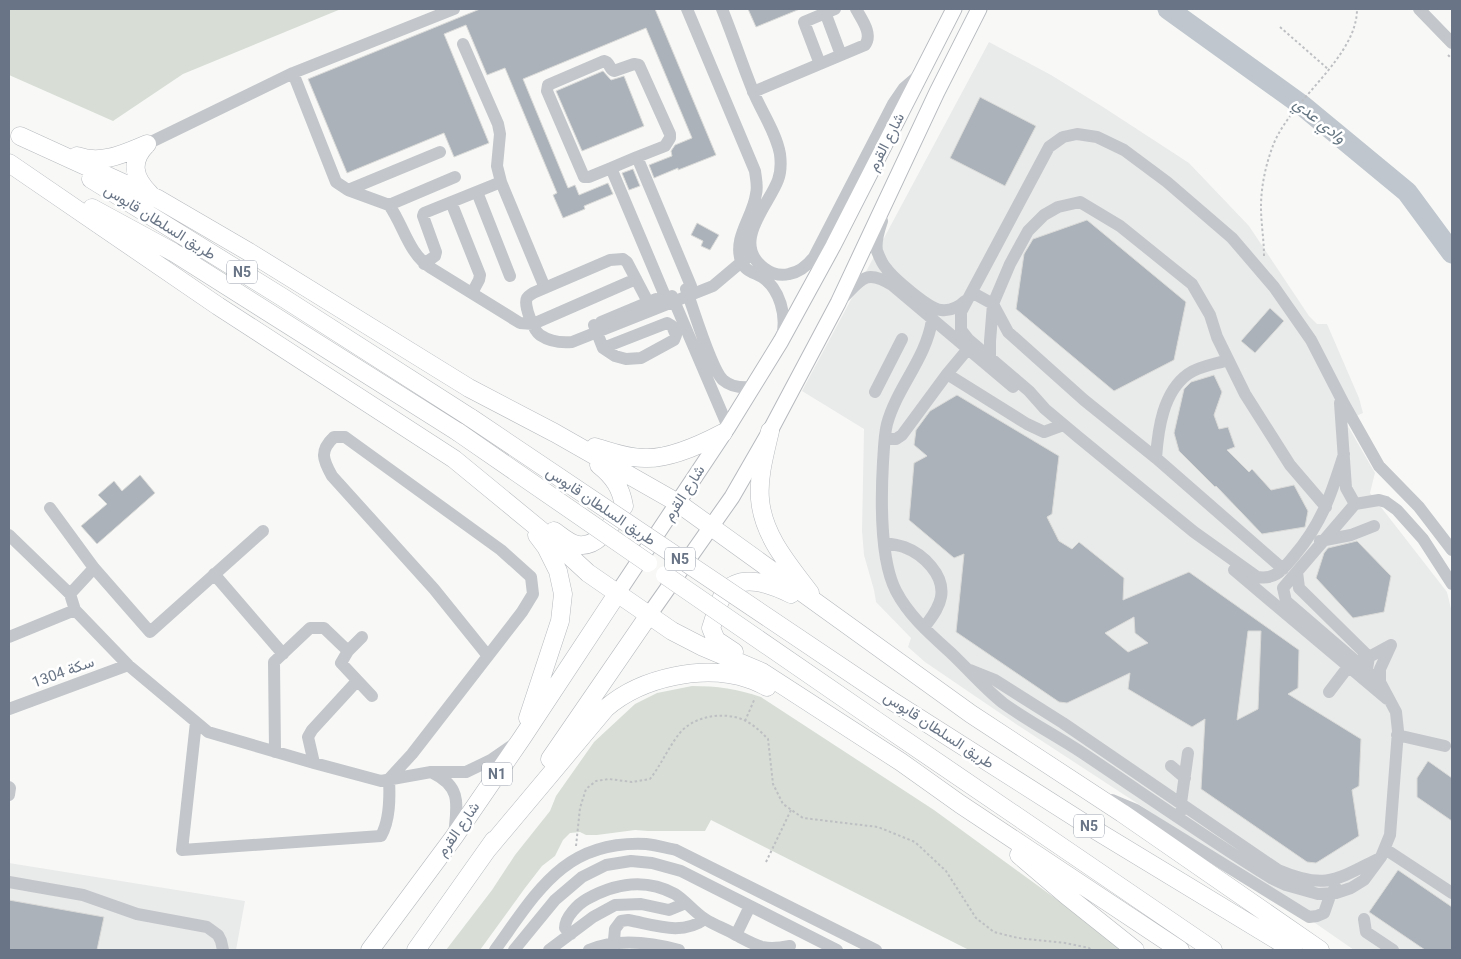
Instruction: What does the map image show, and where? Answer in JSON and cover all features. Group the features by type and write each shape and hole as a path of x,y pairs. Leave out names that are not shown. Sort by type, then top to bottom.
{"highway":[{"path":"14,133 89,159 115,156 147,144"},
{"path":"14,133 154,198 257,257 470,388 555,433 678,503 971,714 1122,813 1320,950"},
{"name":"طريق السلطان قابوس","path":"14,133 282,296 471,418 889,699 1087,825 1293,950"},
{"path":"147,144 138,155 136,174 138,181 154,198"},
{"path":"9,162 218,306 454,459 515,508 588,573 617,594 672,631 761,678"},
{"name":"طريق السلطان قابوس","path":"9,162 173,252 458,432 1213,950"},
{"path":"555,433 616,454 646,459 675,453 701,444 726,430"},
{"path":"770,431 762,469 760,499 767,528 779,552 823,609"},
{"path":"515,508 576,545 589,545 605,532 624,506 622,492 611,474 555,433"},
{"path":"515,508 546,547 558,571 562,594 560,621 522,738"},
{"path":"823,609 776,587 759,582 734,585 725,592 711,628 716,640 777,691 902,762 960,804 1180,950"},
{"name":"شارع القرم","path":"370,950 454,837 617,594"},
{"name":"شارع القرم","path":"416,950 649,615"},
{"path":"487,850 606,708 631,690 664,679 707,673 749,679 761,678"},
{"path":"960,804 1066,895 1135,950"}],"main road":[{"name":"شارع القرم","path":"649,615 732,497 770,431 838,303 936,92 979,9"},
{"name":"شارع القرم","path":"617,594 726,430 781,341 833,246 953,11"}],"street":[{"path":"147,144 293,74 454,9"},
{"path":"687,9 753,166 757,182 757,209 751,242 753,255 761,266 780,275 798,271 809,264 814,257 893,104 904,88 921,73"},
{"path":"722,9 753,92 775,140 780,161 778,180 757,209 740,240 739,248 742,262 748,271 760,276 768,283 778,298 784,324 781,341"},
{"path":"753,92 865,46 868,34 856,9"},
{"path":"1419,9 1427,14 1452,42"},
{"path":"820,64 804,22 830,10 841,55"},
{"path":"463,44 498,124 500,134 497,166 501,182 545,288"},
{"path":"604,61 614,71 634,64 639,65 670,134 670,138 665,146 638,157 589,177 584,177 547,91 548,85 604,61"},
{"path":"293,74 334,178 339,186 389,205 412,250 424,264 520,323 533,324 636,279"},
{"path":"1344,454 1326,507 1308,540 1280,573 1266,578 1257,577 1194,532 1063,425 1029,391 968,339 961,330 961,312 1049,147 1063,138 1076,134 1097,137 1124,150 1160,177 1232,238 1274,287 1304,329 1379,466 1419,507 1452,550"},
{"path":"348,190 440,152"},
{"path":"638,157 714,364 721,378 736,386 752,387"},
{"path":"611,168 670,297 726,430"},
{"path":"389,205 455,177"},
{"path":"424,264 435,256 436,252 423,216 427,211 501,182"},
{"path":"894,182 878,233 877,250 885,268 928,305 939,310 953,310 959,307 972,293"},
{"path":"477,192 510,276"},
{"path":"451,202 480,275 472,293"},
{"path":"990,357 993,304 1010,264 1028,231 1044,215 1058,207 1080,202 1120,226 1192,284 1210,315 1217,337 1245,394 1290,465 1326,507"},
{"path":"596,328 714,278 724,277 753,255"},
{"path":"648,302 623,259 610,260 545,288 528,297 526,301 527,310 538,334 547,339 567,342 576,341 596,328 648,302 670,297"},
{"path":"838,303 865,277 871,276 882,279 892,285 1026,398 1045,409"},
{"path":"972,293 993,304 1008,332 1084,400 1156,458 1283,568"},
{"path":"932,320 926,347 897,400 887,424 883,464 884,543 889,571 895,589 912,617 968,669 980,684 1004,703 1271,878 1286,885 1318,894 1351,888 1364,880 1383,853 1392,829 1397,717 1380,682 1380,669 1391,645 1363,659 1350,662 1329,692"},
{"path":"596,328 604,348 615,356 626,359 641,358 674,340 676,336 672,326 667,323 604,348"},
{"path":"926,347 937,339 947,338 956,340"},
{"path":"875,392 902,339"},
{"path":"886,439 896,439 902,435 967,350"},
{"path":"1156,458 1157,438 1164,408 1173,389 1189,373 1228,360"},
{"path":"947,374 1027,424 1044,432 1063,425"},
{"path":"1338,393 1342,414 1346,488 1355,504"},
{"path":"196,722 182,850 381,836 386,827 390,797 389,779 410,756 488,656 522,612 533,594 531,577 501,550 345,437 334,437 326,444 324,453 326,464 332,476 434,589 488,656"},
{"path":"1388,700 1366,676 1286,601 1283,588 1355,504 1379,500 1392,506 1423,539 1452,584"},
{"path":"50,508 94,568 150,632 263,531"},
{"path":"1308,540 1323,541 1351,535 1374,526"},
{"path":"1194,532 1221,559 1350,662"},
{"path":"9,534 70,594 75,610 128,665 208,732 314,764 381,781 424,773 466,772 491,760 522,738"},
{"path":"884,543 901,546 916,553 937,575 942,589 941,599 936,611 924,628"},
{"path":"70,594 94,568"},
{"path":"1297,572 1299,588 1370,656"},
{"path":"214,574 283,654"},
{"path":"9,637 75,610"},
{"path":"275,752 274,662 310,628 324,628 348,651"},
{"path":"362,637 348,651 341,663 372,696"},
{"path":"1366,676 1370,656"},
{"name":"سكة 1304","path":"9,709 128,665"},
{"path":"968,669 995,680 1063,723 1278,870 1308,880 1333,881 1346,876 1383,853"},
{"path":"1366,676 1380,682"},
{"path":"314,764 308,737 320,719 358,681"},
{"path":"1046,730 1054,729 1063,723"},
{"path":"1397,735 1445,746"},
{"path":"1185,822 1181,803 1188,753"},
{"path":"410,756 424,773 446,779 453,790 456,801 454,837"},
{"path":"1171,766 1185,778"},
{"path":"1074,782 1136,810 1309,917 1324,913 1331,893 1346,876"},
{"path":"9,787 9,795"},
{"path":"495,950 549,878 574,860 594,850 620,844 648,844 676,850 876,950"},
{"path":"1383,853 1452,893"},
{"path":"514,950 555,900 582,876 606,865 631,861 652,863 681,871 837,950"},
{"path":"9,882 83,894 137,914 207,926 218,935 222,950"},
{"path":"571,934 565,928 565,923 568,917 585,900 615,886 644,884 675,894 705,919 758,947 789,948 798,930"},
{"path":"549,950 593,917 615,905 641,904 669,910 686,904"},
{"path":"736,934 750,906"},
{"path":"613,947 616,926 625,920 681,929 690,927 705,919"},
{"path":"1364,919 1366,932 1393,950"},
{"path":"589,950 636,942 658,944 679,950"}],"path":[{"path":"1264,255 1262,191 1267,163 1274,143 1286,121 1341,53 1353,33 1357,9"},
{"path":"1280,27 1328,69"},
{"path":"745,721 761,678"},
{"path":"574,860 580,808 586,789 596,781 610,779 632,782 650,779 659,768 680,733 693,722 716,716 727,716 755,726 768,739 773,784 783,804 803,818 878,827 915,842 946,871 976,918 994,932 1018,938 1065,943 1091,950"},
{"path":"766,862 791,810"}],"shaded area":[{"path":"9,9 341,9 183,74 113,121 9,75"},
{"path":"989,42 1051,75 1189,163 1249,226 1309,316 1317,324 1327,324 1359,398 1363,413 1345,421 1375,473 1370,493 1447,592 1452,613 1452,950 1354,950 1230,864 925,662 908,647 911,638 876,602 864,555 862,531 864,429 802,391"},
{"path":"692,686 727,689 761,697 934,810 1074,912 1121,950 969,950 711,820 705,831 635,830 597,835 586,835 580,832 570,833 563,840 555,856 542,866 525,888 480,950 446,950 492,890 515,855 550,811 556,796 594,742 635,704 657,693"},
{"path":"9,863 245,901 236,950 9,950"}],"building":[{"path":"480,9 655,9 716,155 654,178 649,165 672,156 671,151 675,145 692,138 646,28 523,79 568,188 575,185 579,195 608,183 613,194 584,206 585,209 563,218 553,195 557,193 505,68 487,75 466,25 444,34 489,143 454,157 444,133 347,173 308,79"},
{"path":"748,9 800,9 756,27"},
{"path":"603,71 611,80 624,76 644,126 582,151 556,91"},
{"path":"980,97 1036,126 1005,186 950,158"},
{"path":"633,169 640,186 629,190 622,173"},
{"path":"1087,220 1186,302 1174,360 1114,391 1016,309 1024,254 1033,239"},
{"path":"697,223 719,235 710,250 701,246 703,241 691,235"},
{"path":"1270,308 1284,321 1255,353 1241,341"},
{"path":"1214,375 1222,392 1214,415 1219,429 1228,427 1235,447 1227,450 1249,472 1252,469 1271,490 1294,485 1308,511 1305,527 1262,534 1179,451 1174,433 1184,389 1191,382"},
{"path":"957,395 1059,456 1052,514 1047,517 1059,541 1072,549 1079,542 1124,578 1123,600 1189,572 1299,650 1298,688 1288,694 1361,739 1359,786 1352,790 1359,836 1316,863 1307,862 1201,789 1205,719 1192,727 1128,689 1130,673 1067,703 1059,702 956,632 964,554 954,558 909,520 914,463 927,456 914,445 916,430 930,411","holes":["1134,617 1135,633 1148,643 1128,652 1105,633","1248,631 1261,631 1258,709 1237,720"]},
{"path":"140,475 155,493 97,544 81,526 107,504 98,495 114,481 122,491"},
{"path":"1357,541 1391,576 1384,612 1353,618 1316,578 1324,553 1328,548"},
{"path":"1428,761 1452,778 1452,821 1417,797 1417,778"},
{"path":"1398,870 1452,907 1452,950 1425,950 1369,912"},
{"path":"9,900 104,917 97,950 9,950"}],"waterway":[{"name":"وادي عدي","path":"1168,9 1303,106 1407,192 1452,253"}]}
